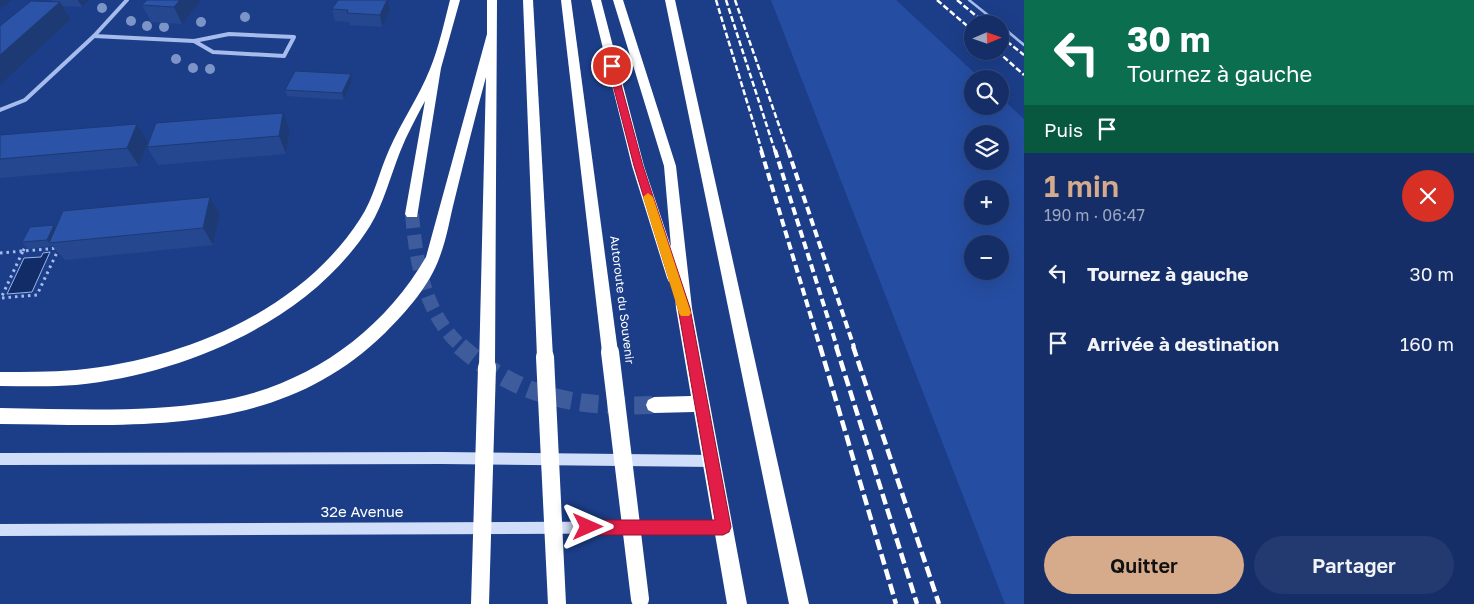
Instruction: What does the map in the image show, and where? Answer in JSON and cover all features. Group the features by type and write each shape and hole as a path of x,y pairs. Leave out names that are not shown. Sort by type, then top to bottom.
{"highway":[{"path":"412,214 436,68 455,0"},
{"path":"480,604 492,0"},
{"path":"528,0 557,604"},
{"name":"Autoroute du Souvenir","path":"566,0 641,602"},
{"path":"596,0 638,166 684,308"},
{"path":"618,0 670,166 684,308 737,604"},
{"path":"670,0 799,604"},
{"path":"0,416 151,416 215,410 271,394 301,381 346,356 368,340 420,284 433,257 492,32"},
{"path":"0,379 85,376 112,372 163,360 235,332 294,297 328,267 365,222 395,150 436,68"},
{"path":"654,405 702,404"}],"main road":[{"path":"0,459 442,458 712,461"},
{"name":"32e Avenue","path":"0,530 723,527"}],"street":[{"path":"0,110 25,100 94,36 128,0"},
{"path":"94,36 194,41 229,34 294,37 284,56 212,52 194,41"}],"lane":[{"path":"970,0 988,15"},
{"path":"1009,32 1024,45"}],"path":[{"path":"0,253 23,251 41,248 59,248 37,295 1,298 23,251 30,236"}],"shaded area":[{"path":"771,0 896,0 971,70 964,70 964,115 1009,115 1009,105 1024,119 1024,604 1005,604"},
{"path":"50,252 32,292 7,294 24,258 41,257 43,253"}],"building":[{"path":"147,0 180,0 174,7 142,5"},
{"path":"338,0 387,0 380,15 347,13 348,10 332,9"},
{"path":"31,1 60,2 0,55 0,26"},
{"path":"295,71 351,74 342,93 285,90"},
{"path":"283,113 279,136 147,147 156,123"},
{"path":"137,124 127,148 0,159 0,135"},
{"path":"210,197 203,228 49,243 63,211"},
{"path":"54,225 47,240 22,242 30,227"}],"tunnel":[{"path":"412,214 416,250 424,286 439,319 449,334 462,347"},
{"path":"460,346 482,364 504,378 550,396 600,404 654,405"}],"railway":[{"path":"716,0 762,151"},
{"path":"726,0 775,151"},
{"path":"735,0 788,151"},
{"path":"937,0 964,23"},
{"path":"957,0 975,15"},
{"path":"1009,43 1024,55"},
{"path":"1007,60 1024,75"},
{"path":"761,150 820,347"},
{"path":"775,150 837,347"},
{"path":"788,150 854,347"},
{"path":"820,346 896,604"},
{"path":"836,346 917,604"},
{"path":"853,346 939,604"}],"slow traffic":[{"path":"648,197 685,313"}],"route":[{"path":"588,527 723,527 684,308 638,166 612,66"}]}
